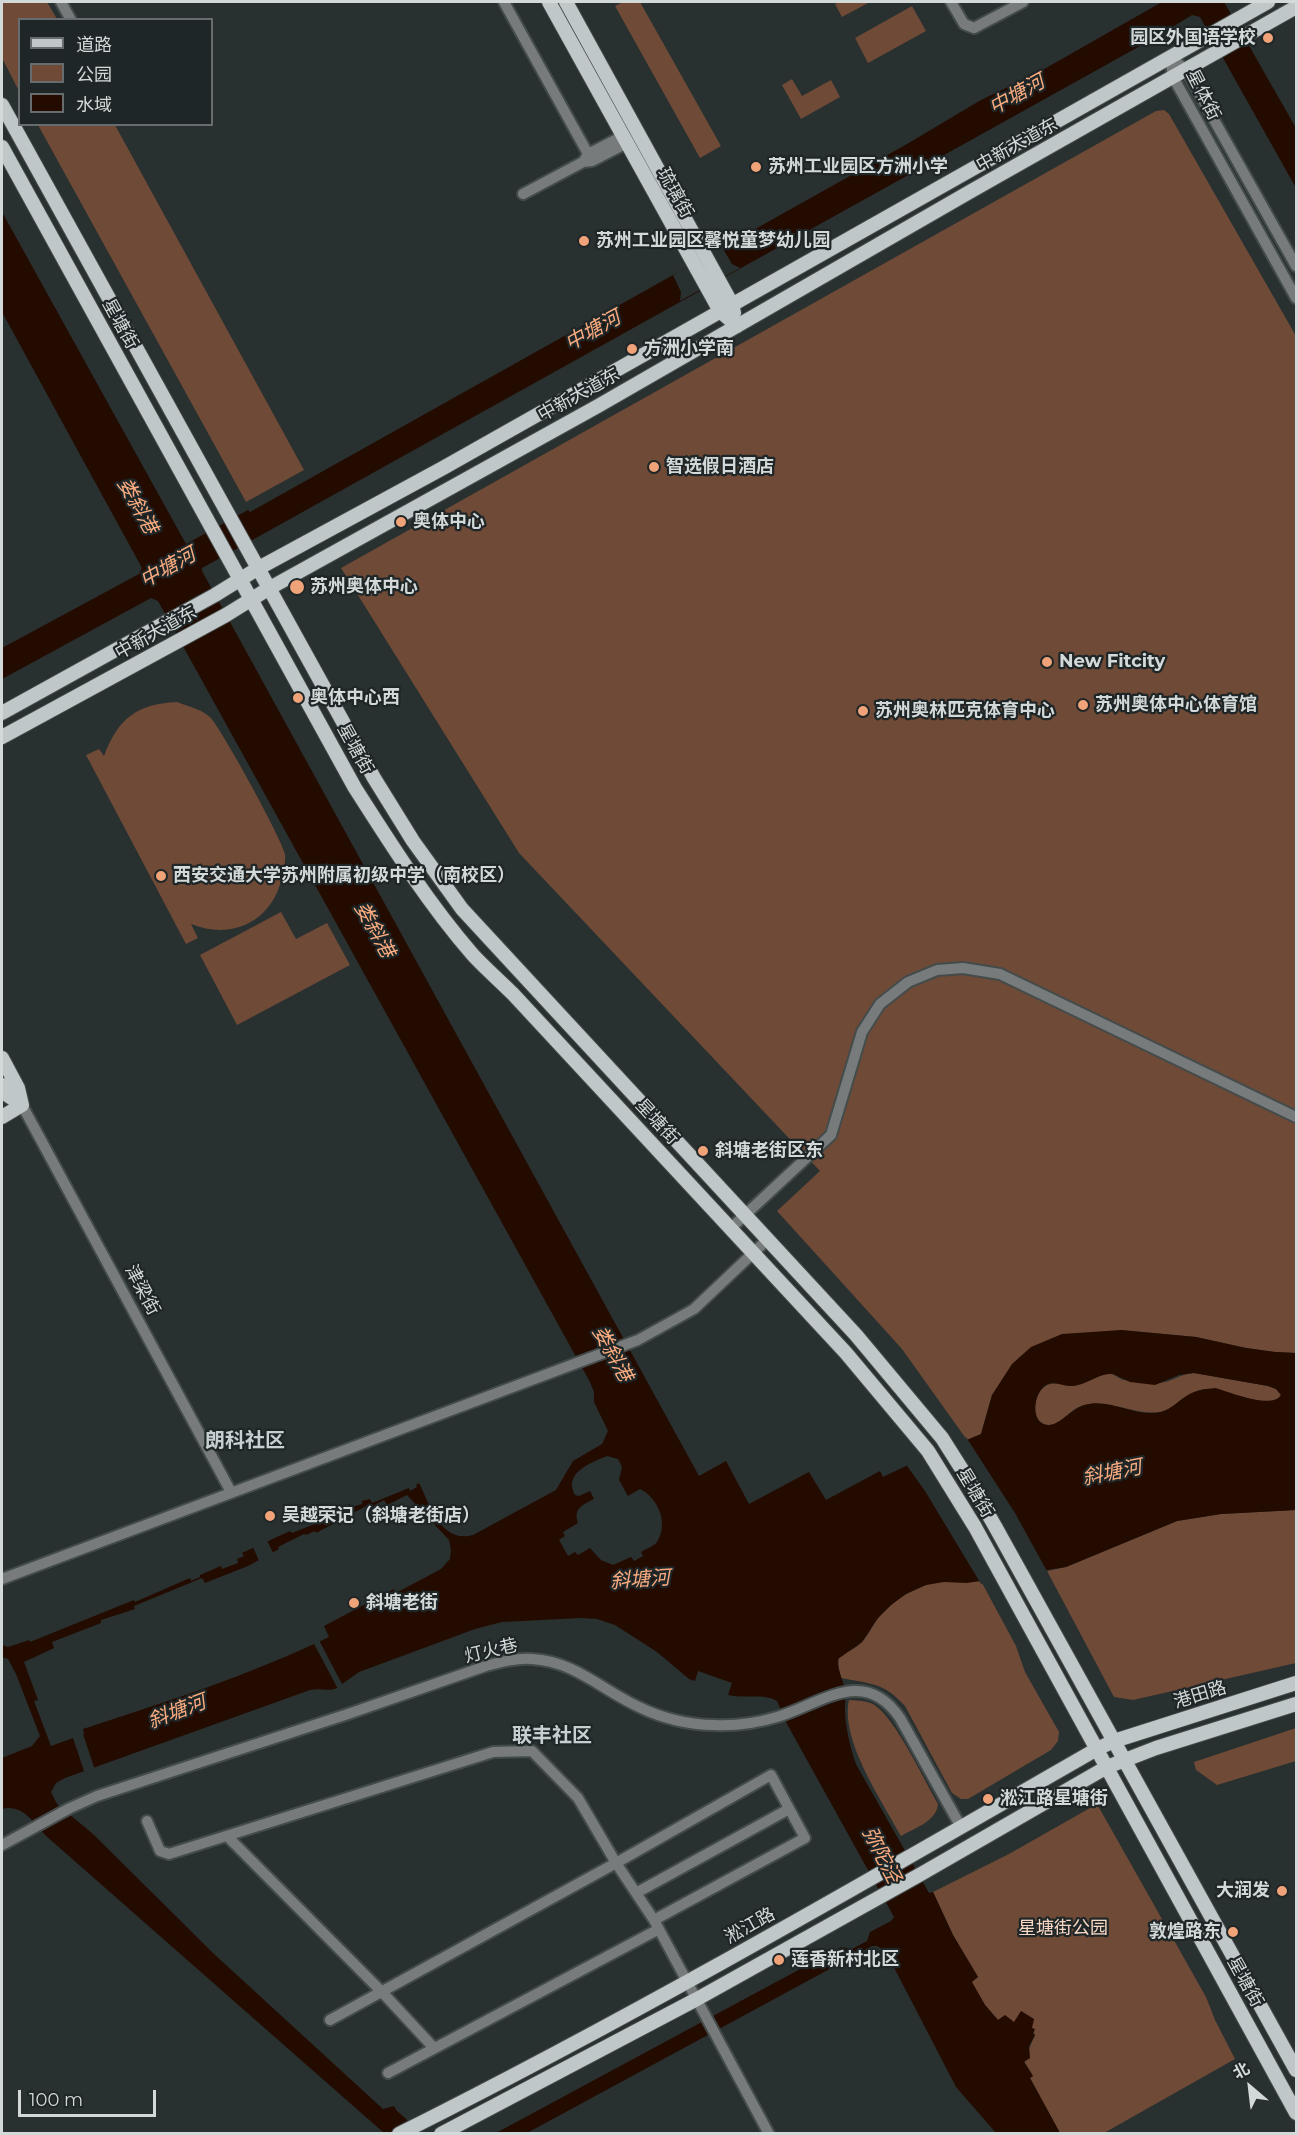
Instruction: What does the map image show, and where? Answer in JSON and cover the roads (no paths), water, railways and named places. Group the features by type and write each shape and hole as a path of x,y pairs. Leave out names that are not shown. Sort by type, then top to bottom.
{"main road":[{"name":"琉璃街","path":"549,2 693,263 713,283"},
{"name":"中新大道东","path":"2,713 169,621 257,569 443,468 1268,2"},
{"name":"琉璃街","path":"571,3 706,256 713,283 737,326"},
{"name":"中新大道东","path":"2,737 226,615 268,589 588,412 1296,7"},
{"name":"星塘街","path":"2,105 268,589 374,778 413,841 462,909 856,1335 942,1438 1032,1592 1296,2070"},
{"name":"星塘街","path":"2,147 355,788 399,858 475,957 513,994 846,1353 928,1450 952,1488 1107,1767 1296,2114"},
{"name":"津梁街","path":"2,1058 7,1091 22,1105"},
{"path":"2,1117 22,1105"},
{"name":"港田路","path":"1114,1741 1296,1683"},
{"name":"港田路","path":"1124,1759 1296,1704"},
{"name":"淞江路","path":"399,2133 688,1981 1114,1741"},
{"name":"淞江路","path":"441,2133 697,1999 1124,1759"}],"street":[{"path":"61,2 70,18"},
{"path":"504,2 588,159"},
{"path":"951,2 962,20 969,27 974,28 1023,2"},
{"path":"556,14 571,3"},
{"name":"星体街","path":"1170,57 1186,70 1296,266"},
{"name":"星体街","path":"1170,57 1173,77 1296,298"},
{"path":"523,194 625,140"},
{"path":"731,1228 831,1135 862,1032 875,1010 893,992 908,982 937,969 963,968 1000,974 1296,1117"},
{"name":"津梁街","path":"22,1105 231,1492"},
{"path":"2,1579 638,1340 694,1309 768,1239"},
{"name":"灯火巷","path":"2,1845 97,1796 486,1666 532,1659 566,1666 581,1672 640,1708 666,1718 690,1723 735,1725 779,1717 847,1691 875,1695 894,1710 961,1827"},
{"path":"147,1821 157,1846 164,1854 169,1854 494,1752 532,1751 578,1798 688,1981 769,2133"},
{"path":"330,2020 771,1775 805,1838 656,1925 388,2073"},
{"path":"636,1893 789,1809"},
{"path":"226,1836 382,1992 434,2048"}],"water":[{"path":"1162,2 1224,2 1296,128 1296,188 1200,17 1192,15 202,568 202,571 699,1476 726,1461 749,1504 809,1472 826,1500 880,1471 883,1477 981,1434 992,1395 1012,1364 1031,1347 1062,1334 1121,1330 1196,1337 1246,1348 1296,1353 1296,1510 1221,1514 1177,1521 1066,1567 967,1583 944,1582 926,1585 906,1594 891,1605 878,1618 862,1642 838,1659 845,1689 847,1731 857,1766 929,1893 933,1892 953,1935 978,1977 972,1982 985,2005 998,2020 1005,2015 1014,2022 1021,2011 1034,2019 1032,2028 1035,2029 1033,2034 1035,2035 1029,2046 1030,2058 1024,2062 1033,2076 1030,2078 1060,2133 996,2133 956,2087 886,1952 877,1946 872,1946 527,2133 496,2133 841,1947 852,1949 867,1941 870,1932 891,1921 894,1917 787,1724 777,1701 766,1697 728,1695 732,1683 698,1671 695,1681 689,1679 657,1652 615,1625 597,1619 581,1618 502,1622 475,1629 359,1672 335,1689 310,1690 56,1783 51,1792 57,1804 93,1834 214,1954 383,2109 394,2106 422,2133 384,2133 45,1835 31,1819 21,1811 2,1809 2,1758 32,1746 40,1736 16,1674 8,1659 2,1657 2,1645 8,1647 29,1640 30,1642 134,1600 135,1602 190,1578 191,1581 221,1566 222,1569 238,1563 237,1559 244,1556 242,1553 290,1531 292,1533 340,1514 337,1509 350,1504 352,1507 362,1504 362,1501 370,1499 372,1503 409,1488 410,1491 419,1483 432,1511 445,1528 453,1534 473,1535 556,1490 573,1461 602,1444 608,1431 594,1402 594,1392 590,1382 158,601 151,598 2,679 2,648 139,574 142,568 2,312 2,212 186,544 248,510 250,512 907,144 981,100 1039,72","holes":["1194,1373 1268,1386 1276,1389 1281,1395 1269,1401 1240,1396 1215,1388 1191,1393 1169,1409 1151,1413 1094,1403 1080,1407 1052,1425 1042,1423 1036,1414 1038,1394 1049,1384 1073,1386 1103,1375 1113,1374 1130,1382 1155,1385 1179,1375","607,1456 618,1459 622,1467 619,1480 628,1496 640,1489 652,1498 660,1512 662,1527 657,1542 641,1552 643,1556 634,1561 631,1557 613,1565 601,1560 590,1548 578,1555 575,1552 568,1556 559,1540 565,1536 563,1532 578,1523 577,1514 580,1508 594,1499 590,1491 579,1496 575,1495 572,1487 575,1475 586,1466","407,1495 449,1540 450,1559 441,1569 396,1593 394,1589 324,1626 329,1637 299,1651 208,1687 83,1729 84,1734 51,1746 34,1701 38,1700 24,1662 54,1648 52,1642 101,1623 101,1620 135,1609 134,1606 202,1578 205,1583 248,1566 279,1549 278,1547 304,1534 315,1531 316,1533 368,1505 370,1508 384,1500 387,1505"]}],"place":[{"name":"园区外国语学校","path":"1268,38"},
{"name":"苏州工业园区方洲小学","path":"756,167"},
{"name":"苏州工业园区馨悦童梦幼儿园","path":"584,241"},
{"name":"方洲小学南","path":"632,349"},
{"name":"智选假日酒店","path":"654,467"},
{"name":"奥体中心","path":"401,522"},
{"name":"苏州奥体中心","path":"297,587"},
{"name":"New Fitcity","path":"1047,662"},
{"name":"奥体中心西","path":"298,698"},
{"name":"苏州奥体中心体育馆","path":"1083,705"},
{"name":"苏州奥林匹克体育中心","path":"863,711"},
{"name":"西安交通大学苏州附属初级中学（南校区）","path":"161,876"},
{"name":"斜塘老街区东","path":"703,1151"},
{"name":"吴越荣记（斜塘老街店）","path":"270,1516"},
{"name":"斜塘老街","path":"354,1603"},
{"name":"淞江路星塘街","path":"988,1799"},
{"name":"大润发","path":"1282,1891"},
{"name":"敦煌路东","path":"1233,1932"},
{"name":"莲香新村北区","path":"779,1960"}],"district":[{"name":"朗科社区","path":"245,1441"},
{"name":"联丰社区","path":"552,1736"}],"water label":[{"name":"中塘河","path":"1017,95"},
{"name":"中塘河","path":"593,331"},
{"name":"娄斜港","path":"137,506"},
{"name":"中塘河","path":"168,568"},
{"name":"娄斜港","path":"374,930"},
{"name":"娄斜港","path":"612,1354"},
{"name":"斜塘河","path":"1112,1473"},
{"name":"斜塘河","path":"640,1580"},
{"name":"斜塘河","path":"177,1712"},
{"name":"弥陀泾","path":"881,1855"}],"park label":[{"name":"星塘街公园","path":"1063,1929"}]}
